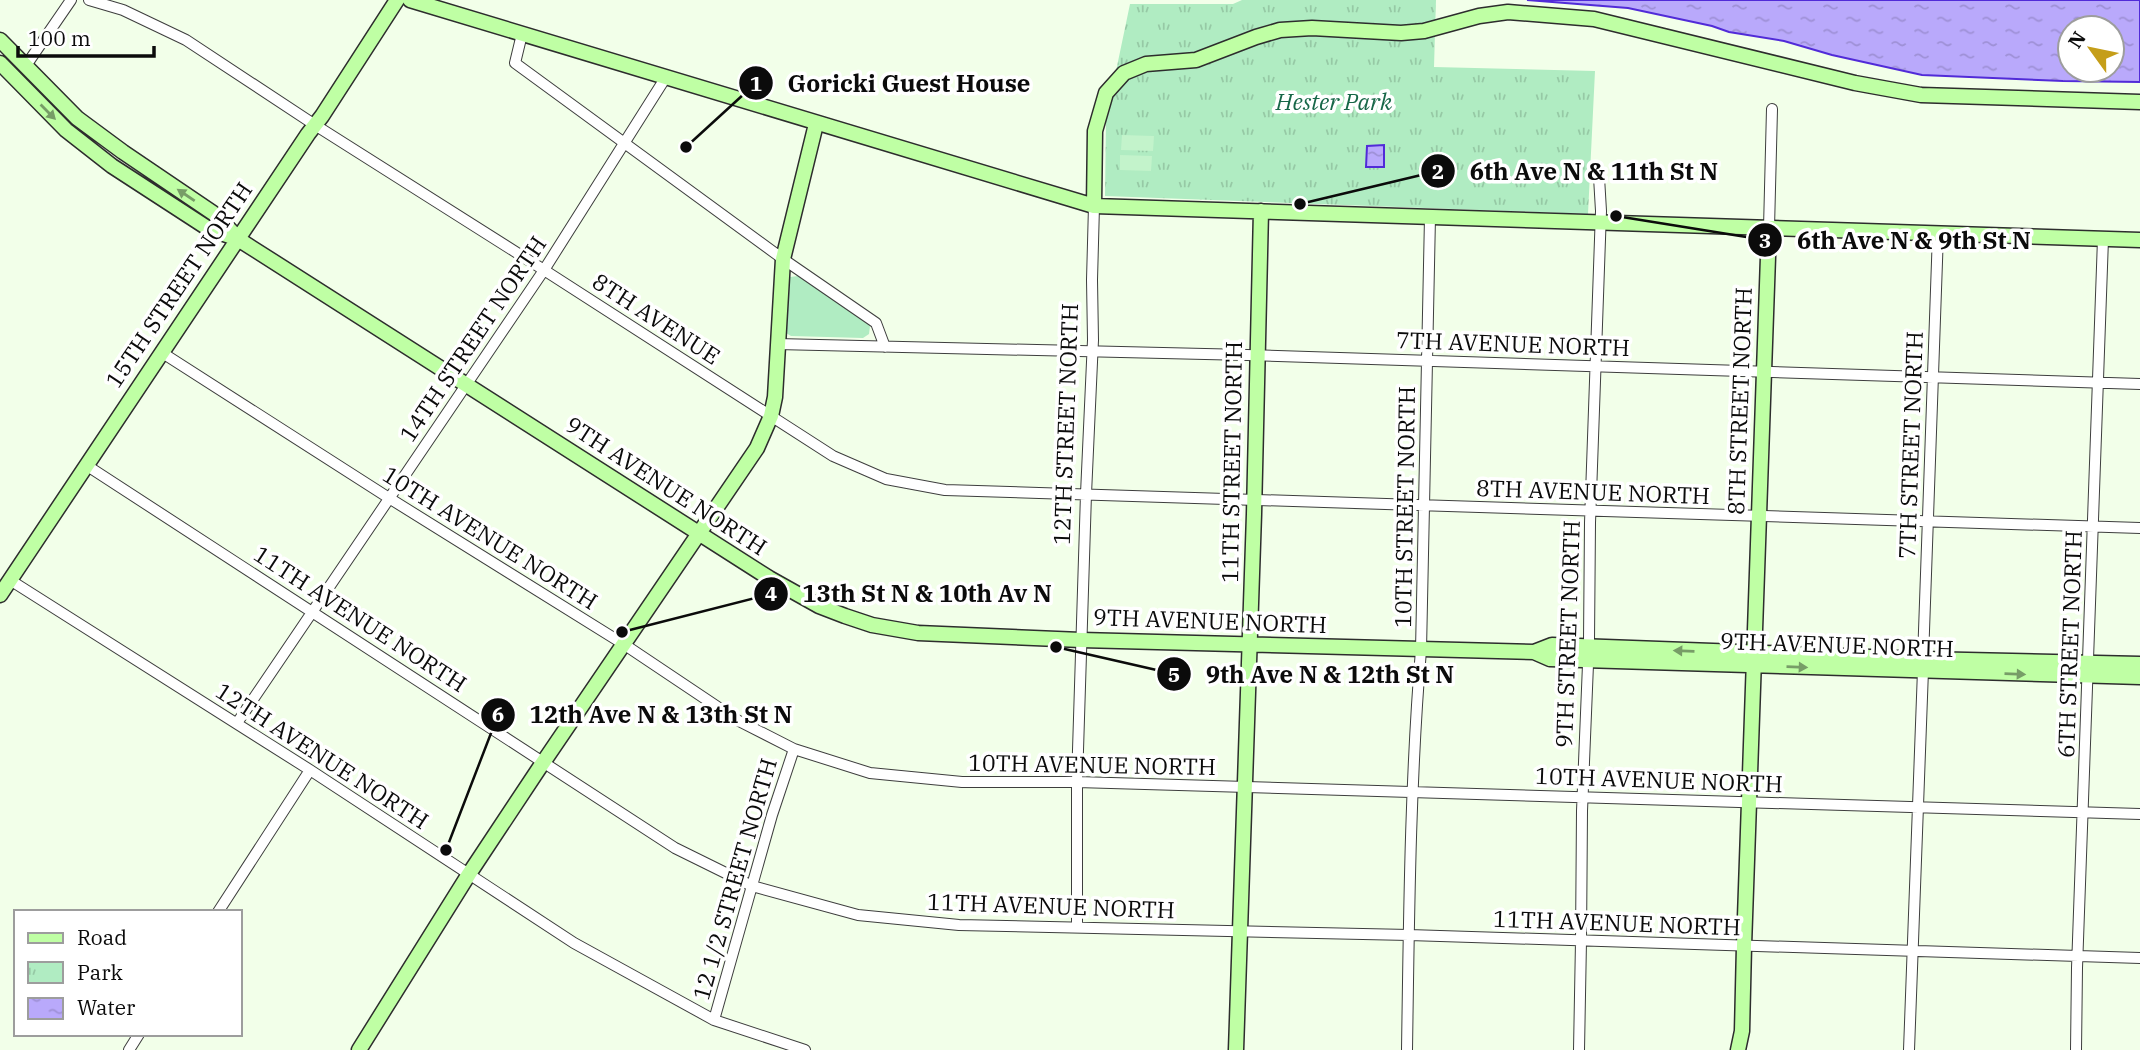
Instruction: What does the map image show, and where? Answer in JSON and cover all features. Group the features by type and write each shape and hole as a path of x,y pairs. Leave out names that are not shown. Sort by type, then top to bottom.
{"street":[{"path":"25,67 71,0"},
{"name":"8TH AVENUE","path":"89,0 123,10 186,40 833,456 886,479 945,490 1254,500"},
{"name":"15TH STREET NORTH","path":"0,595 397,0"},
{"path":"410,0 1094,206 2140,240"},
{"name":"12TH STREET NORTH","path":"1077,926 1077,782 1093,352 1095,131 1106,93 1124,73 1146,64 1196,60 1280,30 1312,28 1401,33 1424,31 1479,16 1508,12 1594,19 1855,83 1921,95 2140,102"},
{"path":"522,34 515,63 876,323 885,347"},
{"name":"9TH AVENUE NORTH","path":"0,40 77,118 216,215 238,239"},
{"name":"9TH AVENUE NORTH","path":"0,63 66,130 112,166 209,229 238,239 795,593 820,606 872,625 952,636 1081,640 1534,652 1552,645 1588,654 2088,669 2140,664"},
{"name":"14TH STREET NORTH","path":"237,723 544,270 666,77"},
{"name":"8TH STREET NORTH","path":"1738,1050 1742,1031 1772,108"},
{"path":"359,1050 544,762 757,448 771,416 777,373 783,258 816,124"},
{"name":"9TH STREET NORTH","path":"1578,1050 1582,797 1597,366 1599,177"},
{"name":"11TH STREET NORTH","path":"1236,1050 1261,212"},
{"name":"10TH STREET NORTH","path":"1407,1050 1412,793 1421,650 1430,217"},
{"name":"7TH STREET NORTH","path":"1909,1050 1938,233"},
{"name":"6TH STREET NORTH","path":"2076,1050 2104,239"},
{"name":"7TH AVENUE NORTH","path":"777,344 1257,355 2140,384"},
{"name":"10TH AVENUE NORTH","path":"162,352 625,645 737,720 794,749 870,773 962,782 1077,782 2140,814"},
{"name":"11TH AVENUE NORTH","path":"86,464 675,848 752,886 859,915 958,925 1409,935 2140,958"},
{"name":"8TH AVENUE NORTH","path":"1254,500 2140,528"},
{"name":"12TH AVENUE NORTH","path":"10,580 310,769 574,943 714,1020 804,1050"},
{"name":"9TH AVENUE NORTH","path":"2088,669 2140,677"},
{"name":"12 1/2 STREET NORTH","path":"714,1020 772,815 794,749"},
{"path":"219,910 310,769"}],"green space":[{"name":"Hester Park","path":"1242,0 1436,0 1434,67 1595,71 1588,214 1105,196 1106,119 1130,4 1233,4"},
{"path":"1122,135 1154,136 1153,151 1121,150"},
{"path":"1120,155 1152,156 1151,171 1120,170"},
{"path":"798,276 867,323 870,326 869,334 863,338 791,336 786,333 787,281 790,277"}],"water":[{"path":"1527,0 2140,0 2140,82 2126,82 2126,14 2056,14 2056,81 1922,75 1628,8"},
{"path":"1384,145 1384,167 1366,167 1367,146"}],"place":[{"name":"Goricki Guest House","path":"686,147"},
{"name":"6th Ave N & 11th St N","path":"1300,204"},
{"name":"6th Ave N & 9th St N","path":"1616,216"},
{"name":"13th St N & 10th Av N","path":"622,632"},
{"name":"9th Ave N & 12th St N","path":"1056,647"},
{"name":"12th Ave N & 13th St N","path":"446,850"}]}
